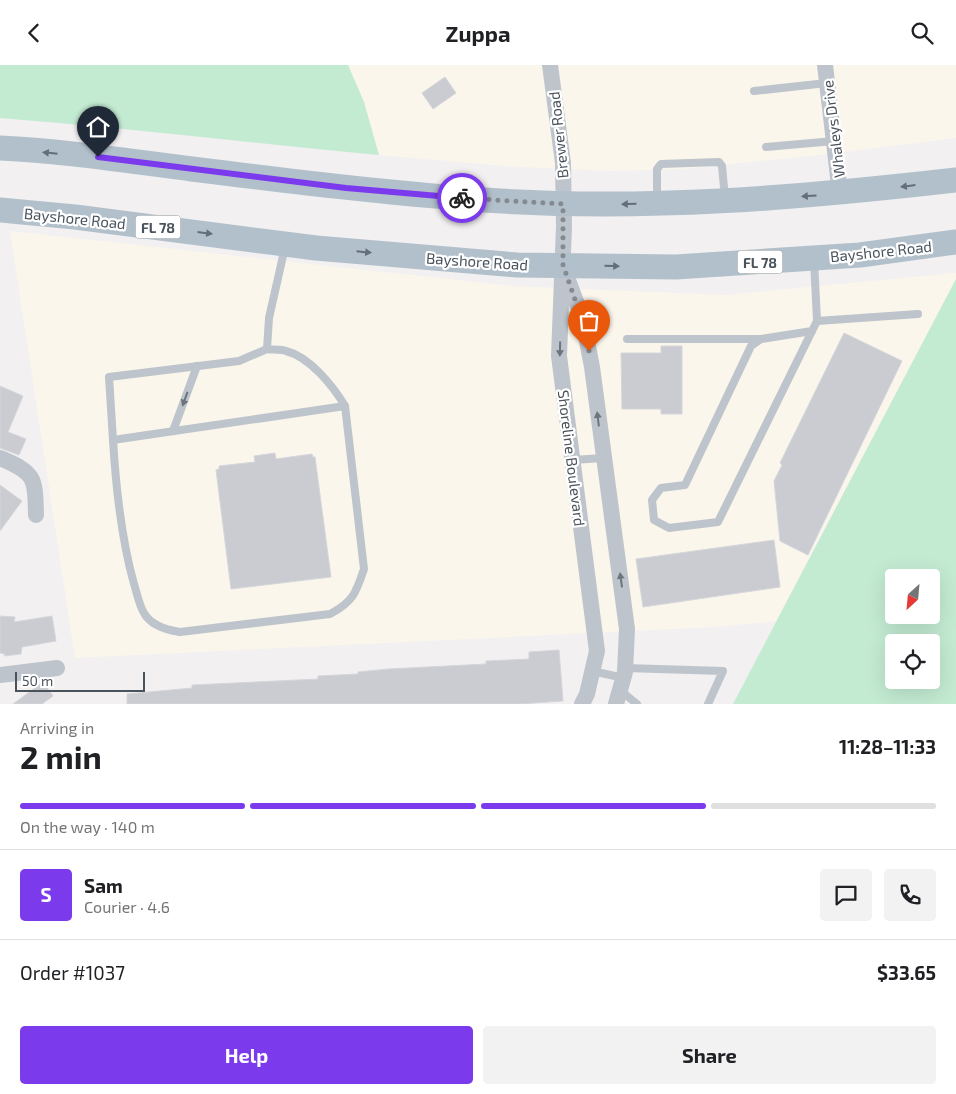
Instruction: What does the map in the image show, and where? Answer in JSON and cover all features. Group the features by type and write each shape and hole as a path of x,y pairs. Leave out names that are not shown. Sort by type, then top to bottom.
{"main road":[{"path":"3,149 134,161 346,188 485,200 563,204 725,202 840,194 956,180"},
{"name":"Bayshore Road","path":"0,210 75,217 392,255 516,265 676,267 814,258 956,243"}],"street":[{"name":"Brewer Road","path":"550,65 563,163 563,265"},
{"name":"Whaleys Drive","path":"825,65 840,194"},
{"name":"Shoreline Boulevard","path":"563,265 582,320 592,367 627,629 622,685"},
{"name":"Shoreline Boulevard","path":"563,265 559,355 595,627 596,651 587,694 582,704"},
{"path":"0,457 23,467 35,483 36,515"},
{"path":"0,675 57,668"}],"lane":[{"path":"754,91 827,83"},
{"path":"766,147 834,141"},
{"path":"657,204 657,169 661,164 719,162 722,166 725,202"},
{"path":"267,349 269,318 286,242"},
{"path":"761,339 751,346 685,485 661,489 652,500 654,520 669,528 718,522 817,321 814,258"},
{"path":"817,321 918,314"},
{"path":"627,339 761,339 812,331"},
{"path":"267,349 288,351 315,368 334,388 345,406 364,569 358,589 346,605 330,614 180,633 166,630 155,624 144,614 126,555 115,475 109,377 239,361 267,349"},
{"path":"173,431 197,366"},
{"path":"113,440 345,406"},
{"path":"573,460 603,458"},
{"path":"592,671 622,685 637,704"},
{"path":"622,685 723,671 708,704"}],"shaded area":[{"path":"348,65 956,65 956,138 819,155 681,169 611,171 505,166 379,155 364,102"},
{"path":"10,231 512,286 724,295 956,273 956,279 776,621 714,627 75,658"}],"green space":[{"path":"0,65 348,65 364,102 379,155 0,118"},
{"path":"956,279 956,704 733,704"}],"building":[{"path":"445,77 456,93 433,109 422,93"},
{"path":"844,333 902,361 808,555 780,541 774,481 782,465 780,463"},
{"path":"661,346 682,346 682,414 661,414 661,409 622,409 621,353 661,353"},
{"path":"0,386 23,396 8,432 26,439 19,455 0,448"},
{"path":"275,453 276,459 312,454 315,457 331,577 231,589 216,470 219,469 219,466 255,462 254,456"},
{"path":"0,485 22,501 0,531"},
{"path":"774,540 780,587 643,607 636,559"},
{"path":"0,616 15,617 14,622 52,616 56,641 22,647 21,654 4,656 5,654 0,653"},
{"path":"559,650 563,701 520,704 127,704 127,694 192,688 192,685 318,679 318,676 358,674 358,672 388,669 486,664 486,661 529,659 529,652"},
{"path":"43,682 53,696 42,704 13,704"}],"way so far":[{"path":"462,198 563,204 563,265 582,320 589,351"}],"route":[{"path":"98,157 346,188 462,198"}]}
